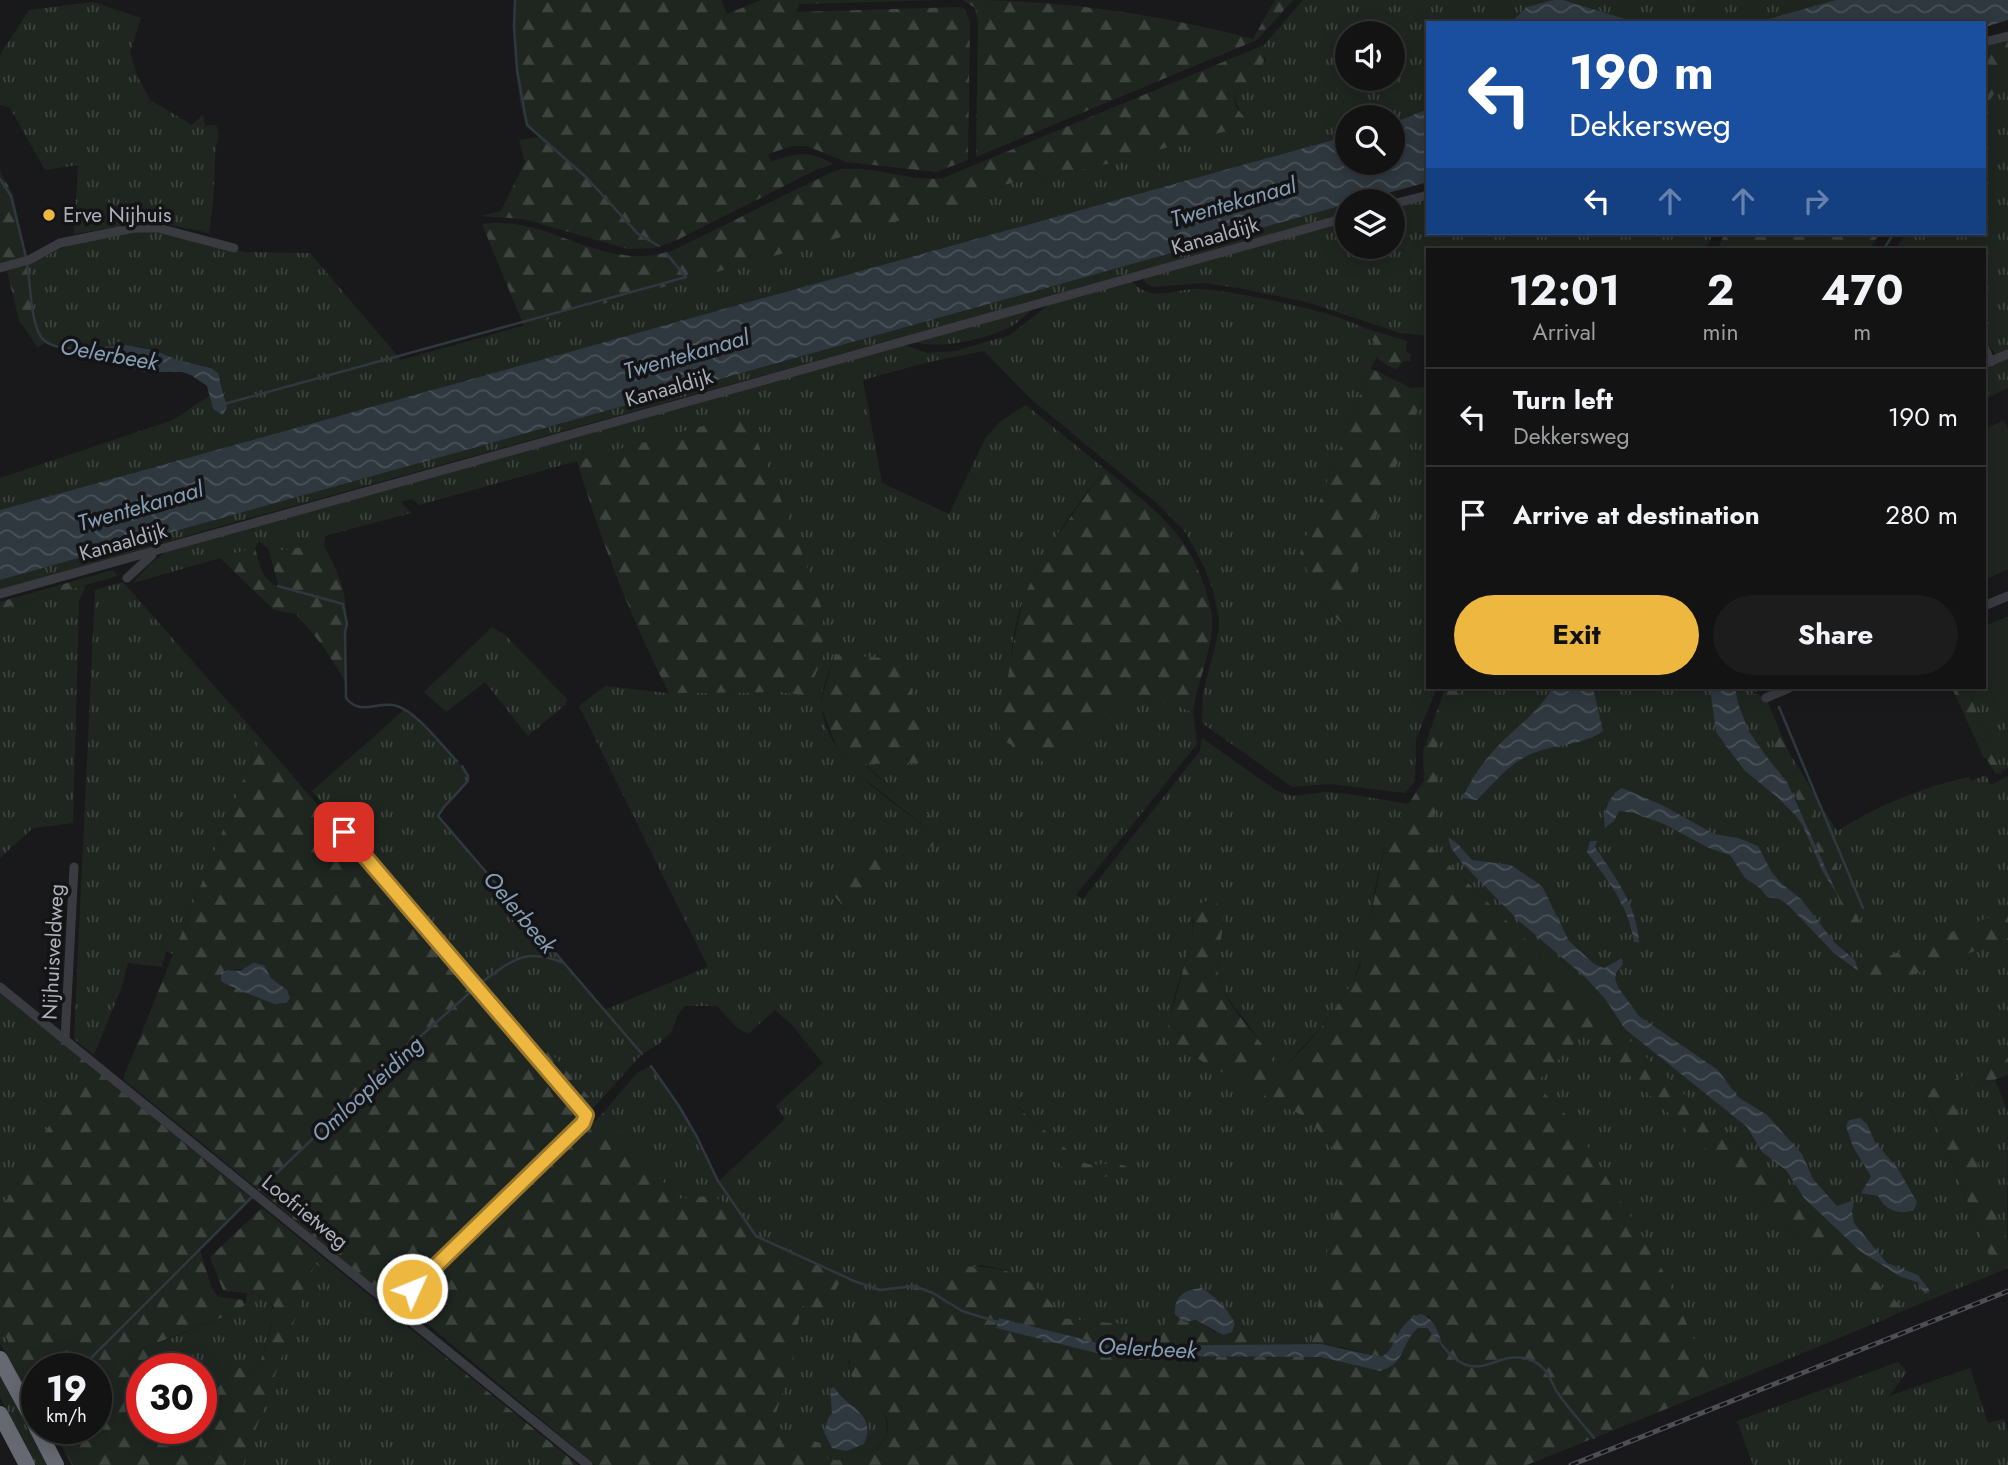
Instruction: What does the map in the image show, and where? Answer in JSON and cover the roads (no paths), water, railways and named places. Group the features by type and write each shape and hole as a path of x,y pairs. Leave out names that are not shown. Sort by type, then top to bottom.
{"highway":[{"path":"0,1359 21,1398"},
{"path":"0,1414 27,1465"},
{"path":"46,1444 57,1465"}],"street":[{"path":"1986,42 2008,36"},
{"path":"1405,201 1426,196"},
{"name":"Kanaaldijk","path":"0,594 1335,221"},
{"path":"0,268 29,260 60,243 134,228 158,228 234,248"},
{"path":"1988,363 2008,354"},
{"path":"112,564 125,577 156,551"},
{"path":"1986,605 2008,596"},
{"path":"1766,698 1787,689"},
{"path":"344,832 586,1115 583,1123 393,1307"},
{"name":"Nijhuisveldweg","path":"65,1039 74,867"},
{"name":"Loofrietweg","path":"0,987 588,1465"}],"water":[{"path":"1563,0 1632,21 1512,21 1527,7"},
{"path":"1836,0 2008,0 2008,20 1986,27 1986,21 1761,21"},
{"name":"Twentekanaal","path":"1426,110 1426,183 1403,189 1335,189 1335,207 0,580 0,510 1335,139 1335,175 1405,175 1405,118"},
{"path":"125,345 154,350 177,360 211,368 218,373 227,407 223,415 213,409 207,386 191,375 182,372 142,372 80,349"},
{"path":"1551,689 1593,689 1603,731 1588,739 1544,749 1527,756 1504,772 1477,800 1462,798 1486,760 1547,697"},
{"path":"1710,689 1735,689 1748,730 1787,782 1838,896 1823,872 1796,816 1744,770 1716,732"},
{"path":"1622,788 1662,805 1714,834 1738,838 1758,846 1771,871 1801,899 1835,943 1855,960 1858,971 1833,952 1788,905 1780,899 1767,897 1760,888 1745,878 1730,855 1634,813 1619,811 1614,821 1605,828 1608,805 1613,795"},
{"path":"1448,837 1472,860 1511,865 1542,886 1569,941 1594,964 1604,968 1622,958 1623,964 1615,979 1639,1016 1718,1070 1738,1097 1767,1115 1802,1154 1813,1179 1837,1206 1854,1200 1854,1223 1887,1263 1918,1275 1930,1291 1925,1294 1917,1282 1901,1277 1860,1251 1804,1198 1786,1170 1762,1152 1747,1127 1625,1029 1606,1000 1586,978 1519,921 1462,863 1451,848"},
{"path":"1590,841 1597,841 1595,847 1629,904 1639,942 1634,942 1622,905 1587,852"},
{"path":"253,963 264,965 271,978 287,990 290,998 287,1002 271,1003 221,981 221,972 240,971"},
{"path":"1860,1118 1867,1124 1875,1142 1898,1169 1917,1202 1914,1210 1893,1210 1878,1196 1861,1193 1871,1176 1853,1147 1846,1126 1849,1120"},
{"path":"1201,1288 1216,1299 1229,1314 1235,1324 1232,1332 1223,1335 1196,1320 1185,1322 1175,1315 1176,1303 1181,1295"},
{"path":"1421,1314 1433,1323 1443,1347 1427,1328 1418,1328 1395,1363 1380,1371 1320,1357 1108,1356 996,1328 999,1318 1110,1346 1321,1344 1380,1357 1390,1349 1405,1323"},
{"path":"834,1387 859,1412 867,1425 864,1444 846,1451 832,1448 824,1432 832,1413 830,1389"}],"waterway":[{"path":"515,0 517,70 527,125 587,178 638,234 659,246"},
{"name":"Oelerbeek","path":"0,179 11,196 26,257"},
{"path":"1884,248 1893,235"},
{"path":"224,404 686,277 666,253"},
{"name":"Oelerbeek","path":"27,265 34,317 40,335 53,346 83,350"},
{"name":"Oelerbeek","path":"278,586 343,604 347,624 346,698 352,704 364,707 390,705 405,710 421,722 457,761"},
{"path":"1779,707 1863,908"},
{"name":"Oelerbeek","path":"462,766 468,781 438,816 642,1054"},
{"name":"Omloopleiding","path":"479,984 509,963 528,956 550,958 564,963"},
{"name":"Omloopleiding","path":"259,1190 414,1042 474,989"},
{"name":"Oelerbeek","path":"651,1066 679,1106 718,1181 756,1236 854,1281 880,1290 914,1286 933,1293 962,1311 1001,1323"},
{"name":"Omloopleiding","path":"96,1353 251,1198"},
{"name":"Oelerbeek","path":"1442,1345 1455,1358 1466,1365 1476,1367 1518,1358 1537,1363 1545,1370 1561,1398 1594,1438"}],"railway":[{"path":"1571,1465 2008,1291"}],"place":[{"name":"Erve Nijhuis","path":"49,215"}]}
